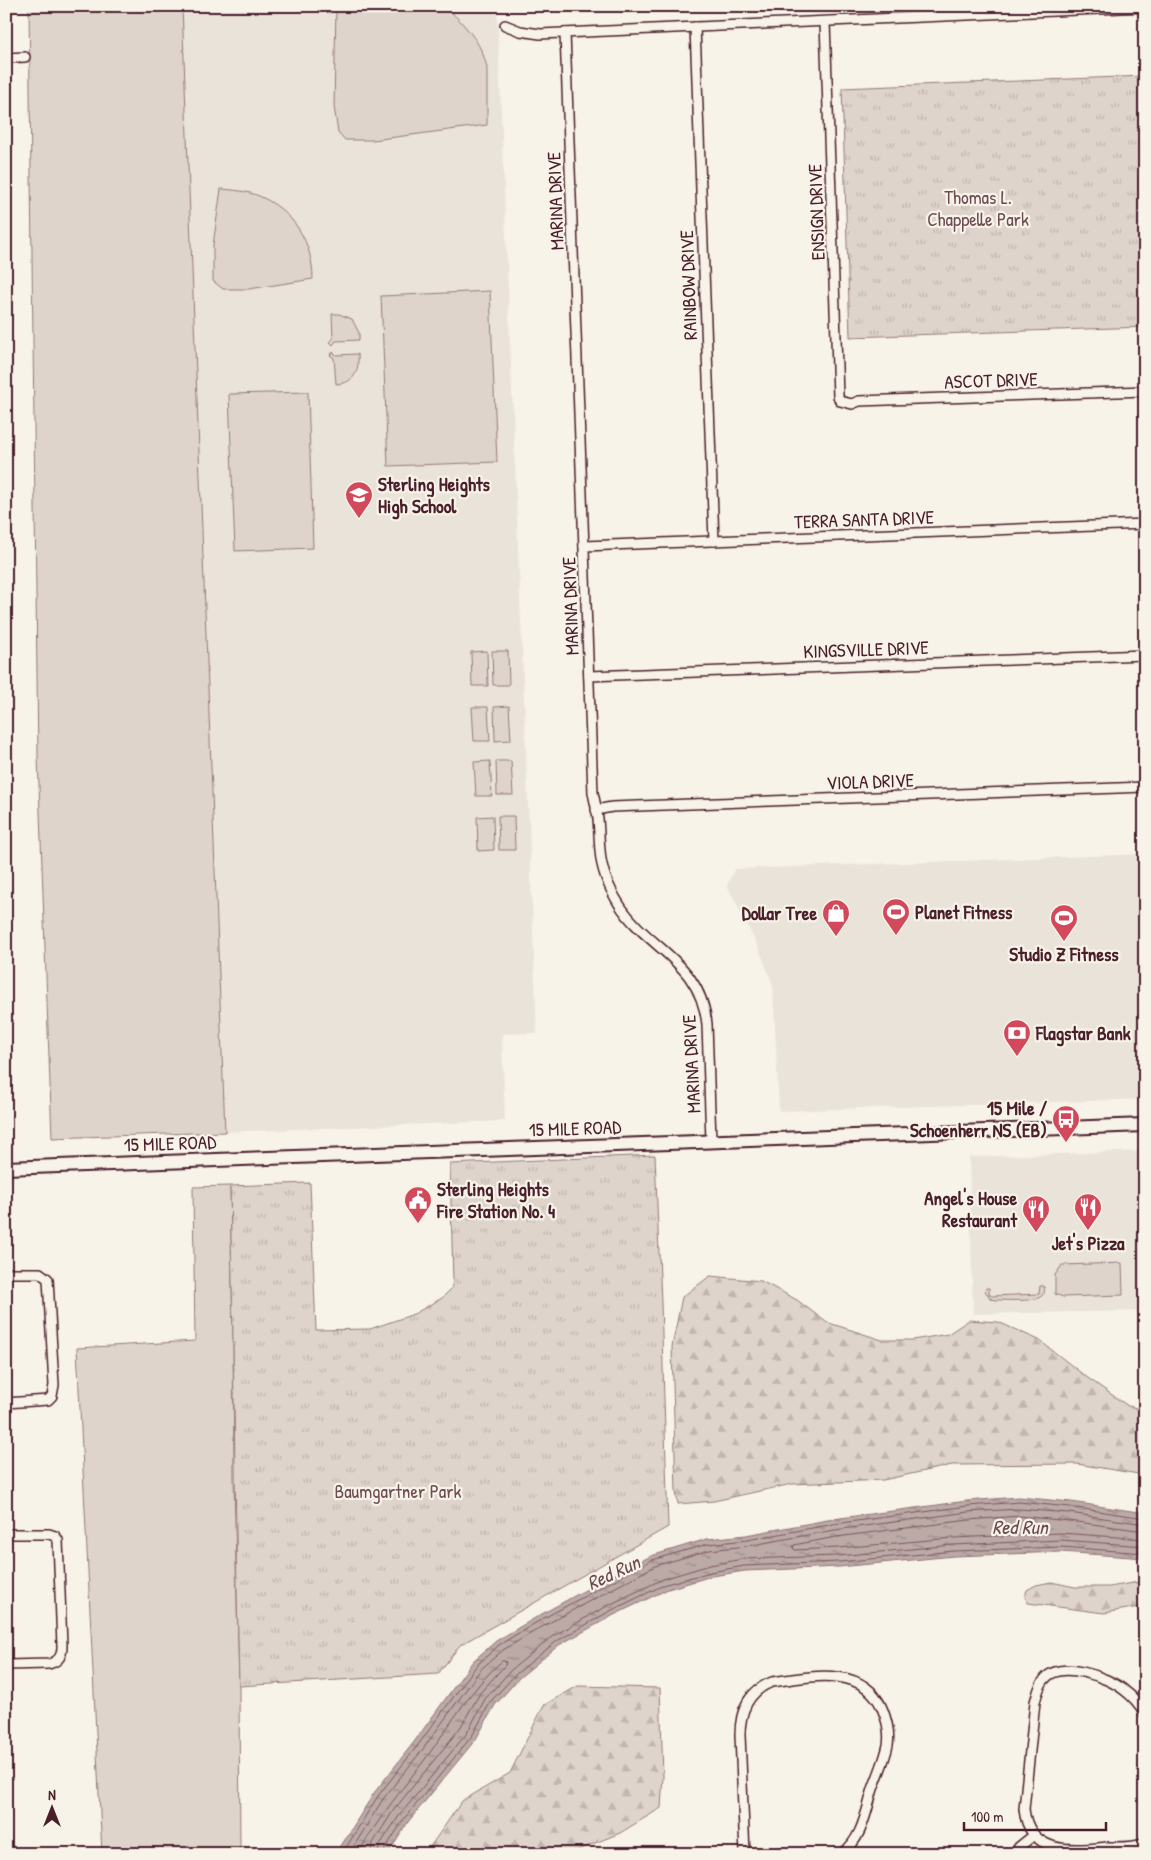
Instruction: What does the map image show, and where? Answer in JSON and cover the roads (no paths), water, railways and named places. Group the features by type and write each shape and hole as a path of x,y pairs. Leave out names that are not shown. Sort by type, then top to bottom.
{"main road":[{"name":"15 MILE ROAD","path":"6,1168 1145,1125"}],"street":[{"path":"505,25 529,33 565,33 1145,7"},
{"name":"ENSIGN DRIVE","path":"825,22 838,396 840,401"},
{"name":"RAINBOW DRIVE","path":"695,27 714,541"},
{"name":"MARINA DRIVE","path":"565,33 593,793 601,861 605,876 620,905 637,925 684,970 696,986 704,1006 707,1024 711,1141"},
{"path":"6,58 25,57"},
{"name":"ASCOT DRIVE","path":"840,401 852,404 859,401 1145,391"},
{"name":"TERRA SANTA DRIVE","path":"584,546 1145,524"},
{"name":"KINGSVILLE DRIVE","path":"589,676 1145,655"},
{"name":"VIOLA DRIVE","path":"596,810 609,807 1145,787"},
{"path":"6,1273 35,1272 45,1275 50,1284 54,1385 52,1396 48,1400 42,1402 6,1403"},
{"path":"6,1534 43,1533 55,1536 58,1540 62,1646 60,1658 56,1662 50,1664 6,1665"},
{"path":"1145,1714 1141,1707 1124,1690 1096,1675 1063,1670 1044,1679 1037,1692 1035,1702 1024,1798 1024,1816 1034,1835 1048,1845 1064,1850 1133,1846 1145,1842"},
{"path":"745,1854 740,1735 740,1724 744,1706 763,1685 772,1682 831,1676 854,1681 870,1692 880,1704 888,1728 888,1746 859,1833 851,1847 842,1854"},
{"path":"1014,1854 1019,1847 1034,1835"}],"water":[{"name":"Red Run","path":"1019,1497 1071,1502 1145,1513 1145,1558 1061,1552 954,1556 839,1567 745,1571 712,1576 668,1589 614,1615 559,1645 519,1678 495,1705 476,1739 408,1822 388,1854 336,1854 374,1793 473,1661 496,1641 596,1584 651,1556 707,1539 746,1535 833,1519 967,1501"}],"place":[{"name":"Sterling Heights High School","path":"359,519"},
{"name":"Planet Fitness","path":"896,936"},
{"name":"Dollar Tree","path":"836,937"},
{"name":"Studio Z Fitness","path":"1064,942"},
{"name":"Flagstar Bank","path":"1017,1057"},
{"name":"15 Mile / Schoenherr NS (EB)","path":"1066,1143"},
{"name":"Sterling Heights Fire Station No. 4","path":"418,1224"},
{"name":"Jet's Pizza","path":"1088,1231"},
{"name":"Angel's House Restaurant","path":"1036,1233"}],"park label":[{"name":"Thomas L. Chappelle Park","path":"978,208"},
{"name":"Baumgartner Park","path":"398,1491"}]}
